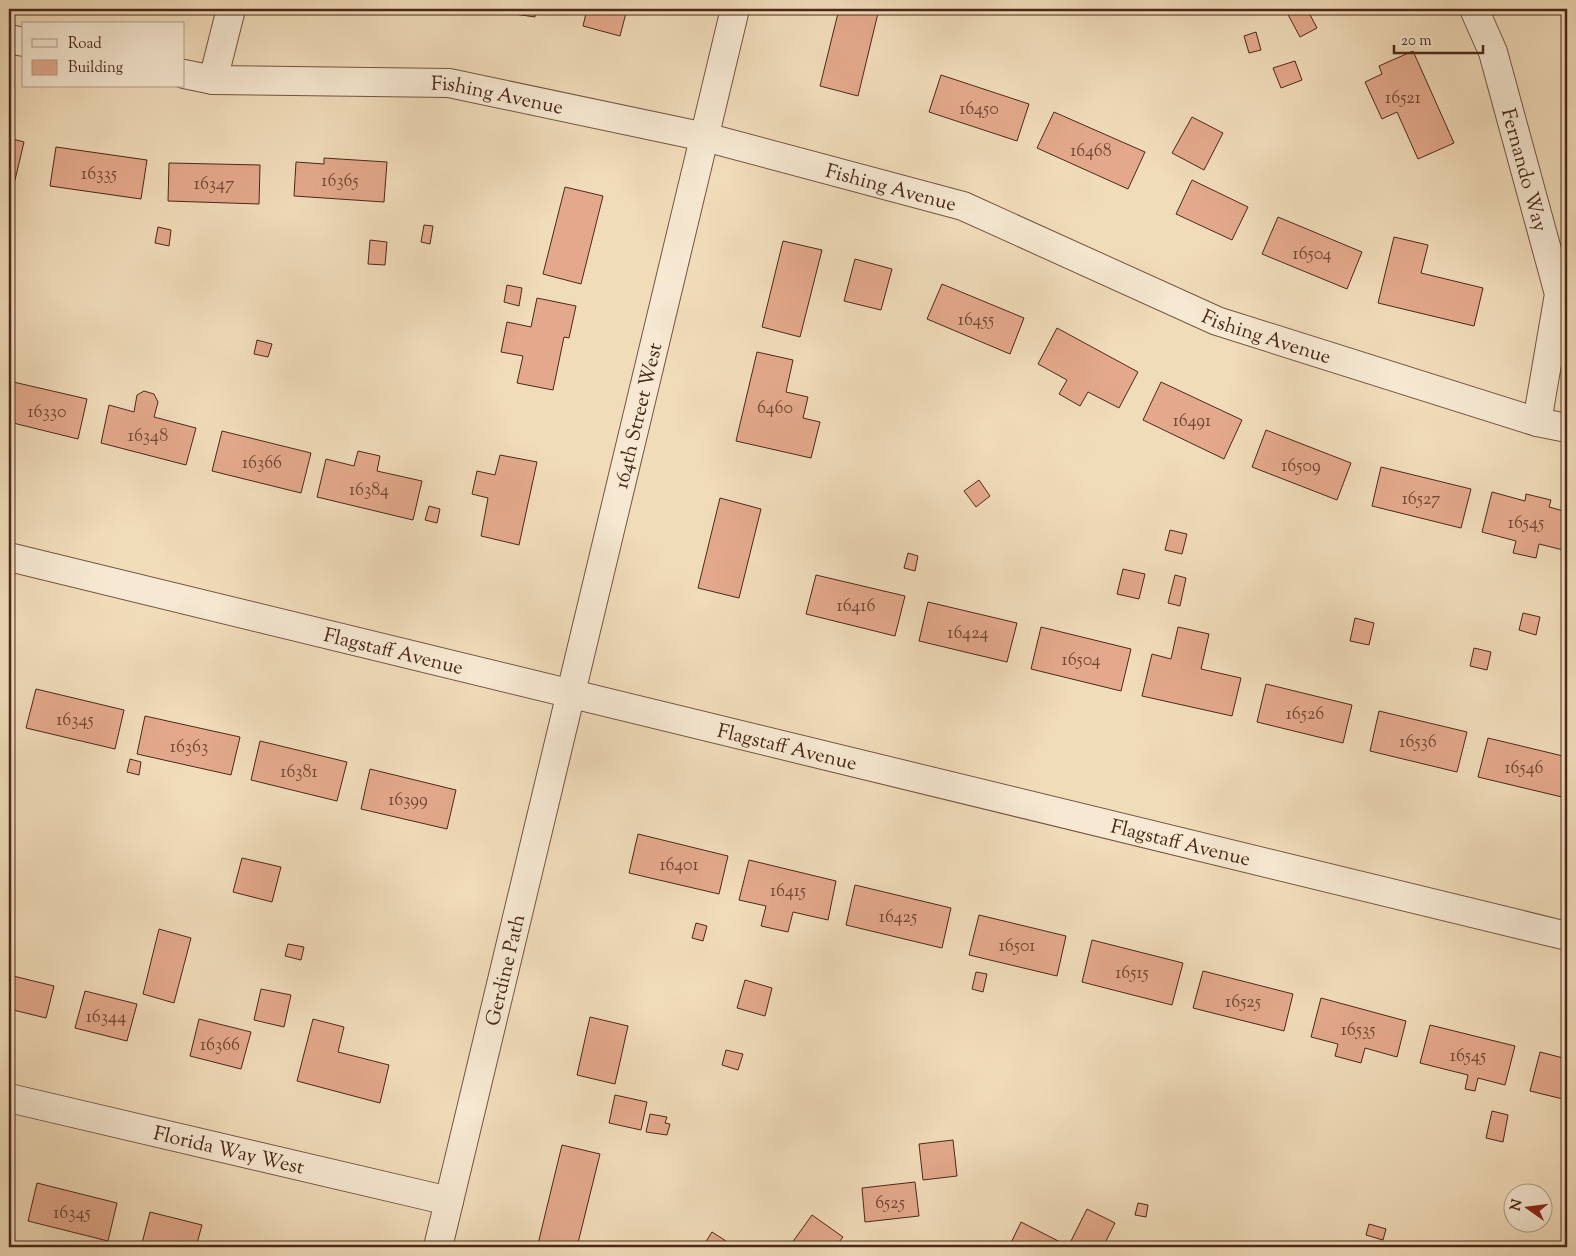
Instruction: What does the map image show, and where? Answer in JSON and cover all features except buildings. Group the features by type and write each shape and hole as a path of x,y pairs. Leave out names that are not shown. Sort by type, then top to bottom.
{"street":[{"path":"213,80 231,9"},
{"name":"164th Street West","path":"572,693 735,9"},
{"name":"Fernando Way","path":"1474,9 1493,52 1559,294 1537,422"},
{"path":"9,39 22,42"},
{"name":"Fishing Avenue","path":"185,74 213,80 449,83 705,138 963,206 1218,321 1537,422 1567,428"},
{"name":"Flagstaff Avenue","path":"9,557 1567,936"},
{"name":"Gerdine Path","path":"438,1247 572,693"},
{"name":"Florida Way West","path":"9,1098 449,1200"}]}
